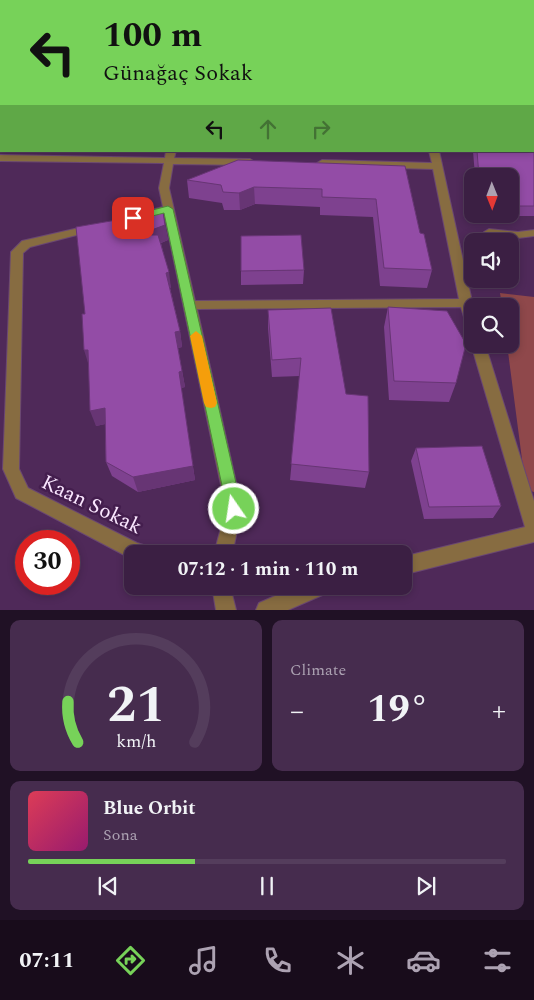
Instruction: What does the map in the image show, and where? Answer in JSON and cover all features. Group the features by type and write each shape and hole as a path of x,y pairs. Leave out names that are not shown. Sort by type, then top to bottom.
{"street":[{"path":"434,152 465,298"},
{"path":"170,156 164,188 234,509 225,545"},
{"path":"0,158 170,156 264,162"},
{"path":"312,163 437,166"},
{"path":"121,221 168,209"},
{"name":"Kaan Sokak","path":"102,225 26,244 17,252 11,469 22,493 124,545"},
{"path":"489,232 518,235 534,233"},
{"path":"189,305 464,303"},
{"path":"481,353 534,529"},
{"path":"412,564 534,533"},
{"path":"223,595 226,610"},
{"path":"266,610 300,595"}],"shaded area":[{"path":"500,293 534,297 534,492 526,490 508,353 519,353 519,298 501,298"}],"building":[{"path":"477,152 534,152 534,206 519,206 519,168 478,168"},
{"path":"238,160 405,166 420,233 424,234 432,270 384,268 376,199 322,197 322,189 254,187 239,193 223,192 221,185 187,180"},
{"path":"163,212 165,225 138,235 158,235 169,272 166,273 180,331 175,332 182,371 179,372 193,466 133,477 106,462 105,408 90,411 88,350 84,350 82,314 85,314 76,227"},
{"path":"301,235 304,270 241,271 241,236"},
{"path":"388,307 447,311 464,341 464,352 456,383 394,381"},
{"path":"331,308 346,394 368,396 369,472 291,464 301,358 272,360 268,310"},
{"path":"482,446 501,506 429,507 416,448"}],"slow traffic":[{"path":"196,336 211,403"}],"route":[{"path":"133,218 168,209 234,509"}]}
